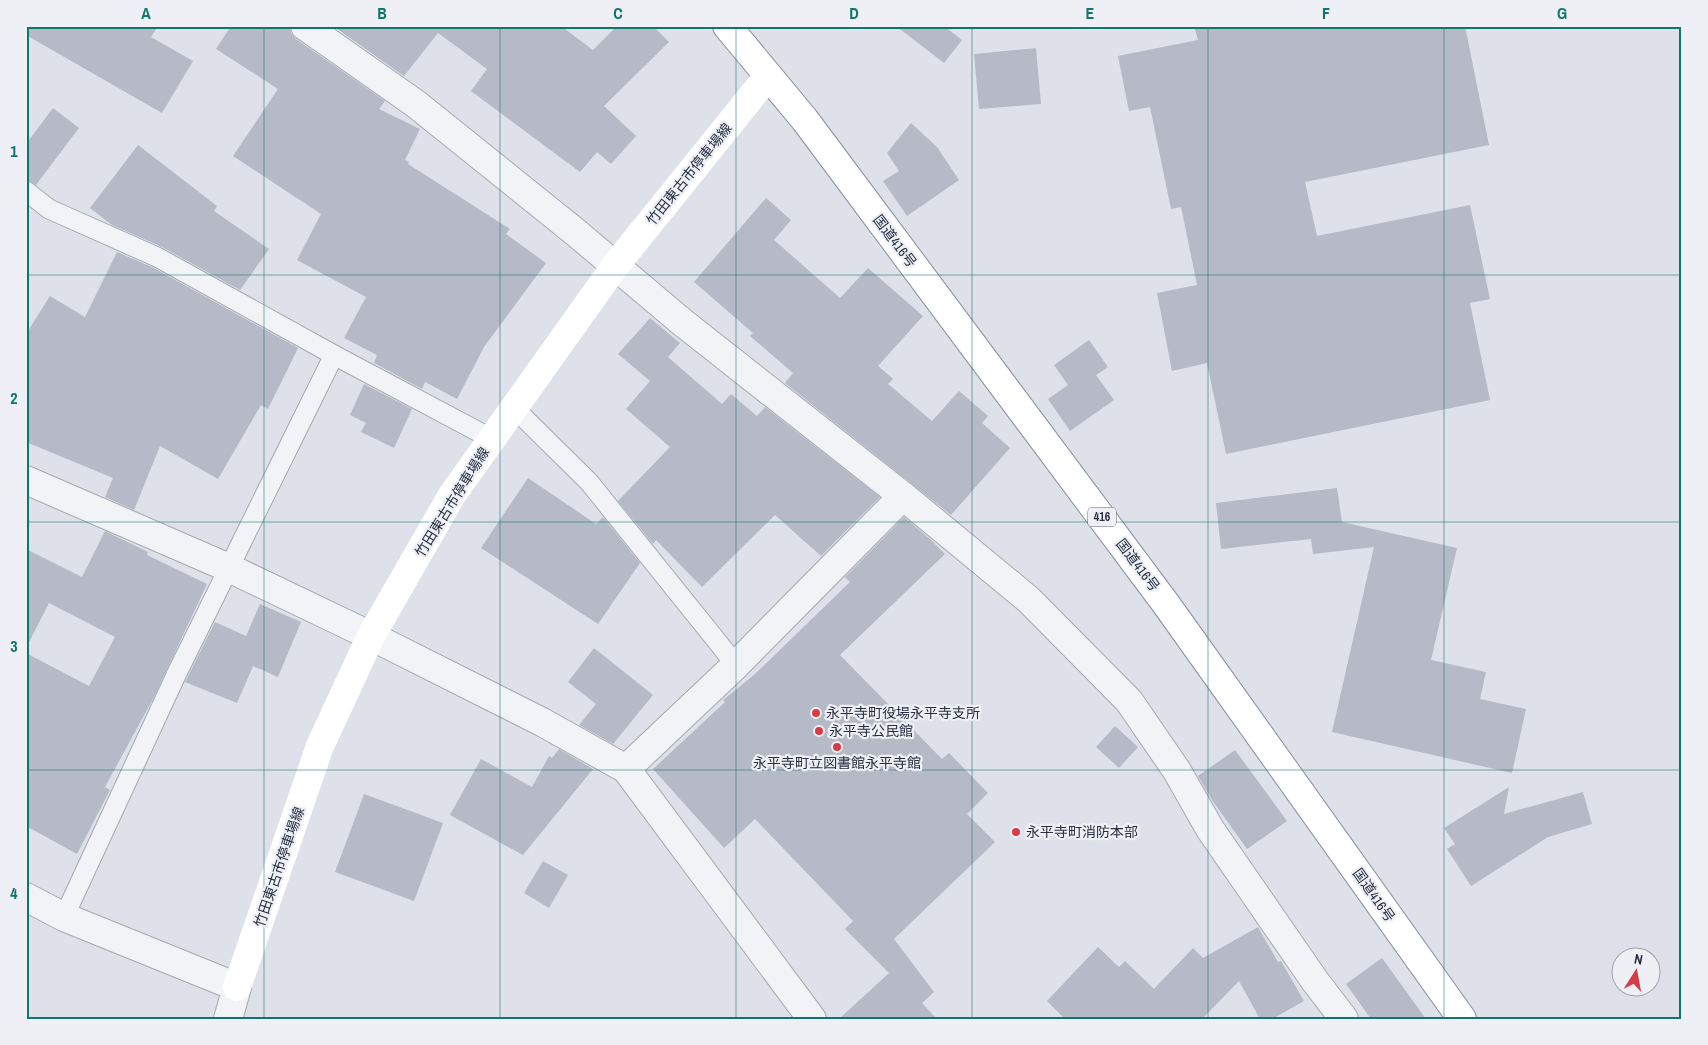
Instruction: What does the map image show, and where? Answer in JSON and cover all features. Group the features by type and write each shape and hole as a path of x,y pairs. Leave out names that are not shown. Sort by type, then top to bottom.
{"main road":[{"name":"国道416号","path":"727,26 805,120 1166,604 1462,1019"},
{"name":"竹田東古市停車場線","path":"237,987 320,746 371,636 452,495 615,266 768,76"}],"street":[{"path":"305,26 416,104 682,322 903,496 1030,600 1129,701 1177,771 1210,829 1315,981 1344,1019"},
{"path":"26,480 230,568 542,722 626,769 812,1019"},
{"path":"626,769 736,665 903,496"},
{"path":"26,897 64,916 237,987 228,1019"}],"lane":[{"path":"26,191 49,208 157,257 334,355 492,439"},
{"path":"64,916 177,673 334,355"},
{"path":"514,408 589,482 736,665"}],"building":[{"path":"26,26 158,26 151,37 193,61 162,113 26,35"},
{"path":"231,26 290,26 291,33 296,39 385,101 379,109 420,129 405,160 409,162 408,164 510,229 506,234 546,263 484,347 457,399 425,382 422,389 374,363 377,355 344,338 366,297 297,260 321,214 233,156 278,89 216,49"},
{"path":"333,26 561,26 593,50 617,26 653,26 669,42 604,106 636,136 611,164 597,152 580,172 471,91 487,69 438,33 404,76"},
{"path":"896,26 944,26 962,40 944,63"},
{"path":"1194,26 1465,26 1489,145 1305,182 1317,236 1470,205 1490,299 1470,303 1490,400 1226,454 1207,363 1172,371 1157,293 1197,285 1181,207 1171,209 1150,107 1129,111 1118,56 1198,40"},
{"path":"1036,48 1041,104 979,109 974,54"},
{"path":"53,108 79,128 36,185 26,180 26,144"},
{"path":"911,123 937,147 959,180 907,216 883,181 899,171 887,153"},
{"path":"138,145 217,206 214,211 269,249 240,290 162,247 112,225 90,208"},
{"path":"766,198 791,220 774,240 840,298 868,268 923,316 878,366 893,379 888,384 932,421 959,391 988,416 982,423 1010,448 951,515 785,383 793,373 750,336 753,333 694,282"},
{"path":"117,252 152,267 298,348 268,409 261,405 218,479 160,446 134,510 105,497 113,478 26,442 26,334 50,296 85,317"},
{"path":"650,318 680,343 668,357 722,404 731,394 757,416 765,407 880,497 821,556 775,515 702,587 656,540 653,544 618,501 670,447 626,409 650,381 618,354"},
{"path":"1089,340 1108,367 1096,375 1114,400 1070,431 1048,399 1068,385 1054,365"},
{"path":"364,384 412,409 394,448 361,432 366,423 350,415"},
{"path":"528,478 596,524 603,517 640,563 598,624 481,548"},
{"path":"1337,488 1342,522 1457,548 1431,660 1486,672 1480,699 1526,709 1512,773 1332,732 1374,547 1313,554 1311,539 1221,549 1216,503"},
{"path":"904,517 945,554 840,655 942,759 949,753 988,793 967,814 995,842 894,939 934,992 922,1003 937,1019 839,1019 889,973 845,929 853,921 755,819 724,848 653,769 725,702 723,700 755,674 850,582 845,577"},
{"path":"105,531 148,552 147,555 207,584 154,697 105,787 110,790 77,854 26,826 26,653 89,686 115,637 49,603 26,648 26,549 82,577"},
{"path":"260,604 301,622 278,677 253,666 237,703 185,682 215,622 246,636"},
{"path":"594,648 653,695 613,744 579,725 596,704 568,682"},
{"path":"1115,726 1138,747 1119,768 1096,747"},
{"path":"559,749 593,769 523,855 450,815 481,759 532,787 549,756 552,758"},
{"path":"1235,750 1287,821 1247,849 1212,800 1198,776"},
{"path":"1509,787 1504,814 1583,792 1592,824 1548,837 1471,886 1447,849 1455,844 1444,828"},
{"path":"364,794 443,823 414,901 335,872"},
{"path":"543,861 568,875 549,908 524,893"},
{"path":"1258,927 1278,962 1281,961 1304,1001 1272,1019 1260,1019 1239,981 1202,1019 1065,1019 1047,1001 1098,947 1119,967 1125,961 1154,989 1193,948 1203,958"},
{"path":"1382,958 1426,1019 1371,1019 1346,984"}],"place":[{"name":"永平寺町役場永平寺支所","path":"816,713"},
{"name":"永平寺公民館","path":"819,731"},
{"name":"永平寺町立図書館永平寺館","path":"837,747"},
{"name":"永平寺町消防本部","path":"1016,832"}]}
